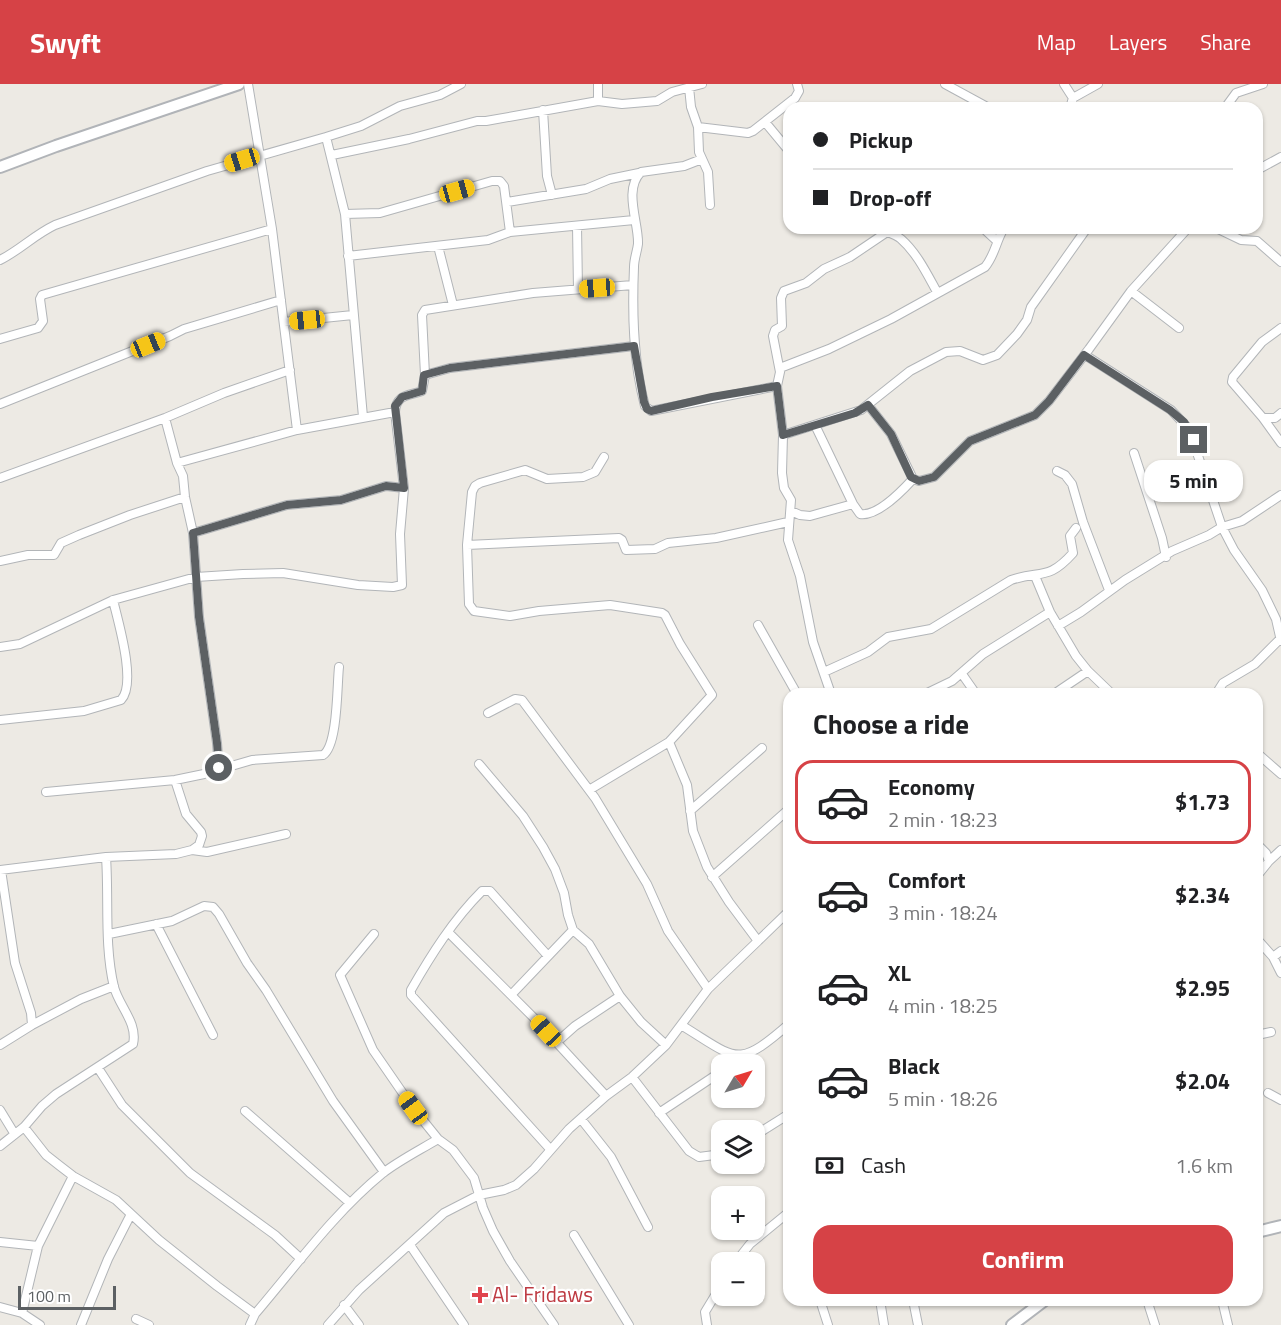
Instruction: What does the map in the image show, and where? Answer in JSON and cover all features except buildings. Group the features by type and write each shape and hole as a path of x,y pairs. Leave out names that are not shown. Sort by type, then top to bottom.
{"street":[{"path":"0,167 239,84"},
{"path":"248,84 272,229 297,430"},
{"path":"0,260 25,246 42,231 54,225 207,171 361,126 400,106 440,95 461,84"},
{"path":"598,84 598,100"},
{"path":"332,155 409,139 477,121 598,100 622,104 657,100 669,93 702,84"},
{"path":"790,102 799,91 797,84"},
{"path":"945,84 978,102"},
{"path":"1064,84 1073,98"},
{"path":"1072,102 1073,98 1098,84"},
{"path":"1229,102 1239,84"},
{"path":"1236,93 1263,84"},
{"path":"689,87 691,107 698,126 699,152 708,172 710,205"},
{"path":"698,126 748,133 783,108"},
{"path":"543,110 547,176 552,195"},
{"path":"765,122 783,144"},
{"path":"326,136 345,214 363,417"},
{"path":"1263,167 1281,157"},
{"path":"507,202 586,189 610,179 684,166 702,159"},
{"path":"639,173 633,195 638,246 633,266 634,346 645,406 651,411 712,397 777,386"},
{"path":"345,214 380,213 492,181 500,181 504,186 510,232"},
{"path":"348,256 488,240 510,232 634,220"},
{"path":"577,226 578,289"},
{"path":"0,339 38,328 43,321 40,299 42,295 272,229"},
{"path":"829,688 813,642 800,576 788,540 791,500 784,488 782,473 783,435 777,386 780,368 773,336 775,330 782,326 782,293 806,283 884,234"},
{"path":"890,234 903,242 916,257 938,292"},
{"path":"989,234 997,241"},
{"path":"780,368 856,336 985,267 994,254 1001,234"},
{"path":"783,435 855,413 910,371 946,352 960,351 983,360 1002,351 1027,320 1030,308 1083,234"},
{"path":"868,405 891,434 913,479 919,481 934,477 970,441 1035,415 1049,401 1131,291 1183,234"},
{"path":"1228,234 1241,240 1257,242 1281,262"},
{"path":"438,246 453,305"},
{"path":"0,647 20,644 113,600 196,577 283,573 358,585 393,587 402,585 400,540 404,488 394,412 397,402 402,397 422,391 423,311 533,293 633,285"},
{"path":"1131,291 1179,328"},
{"path":"0,404 170,336 184,328 281,300"},
{"path":"284,322 353,315"},
{"path":"1281,328 1262,342 1233,377 1232,382 1281,443"},
{"path":"424,375 450,368 634,346"},
{"path":"1084,355 1150,396 1184,422 1194,440 1222,527 1234,550 1262,590 1276,619 1280,640 1255,664 1223,683 1220,688"},
{"path":"0,478 290,370"},
{"path":"177,463 297,430 394,412"},
{"path":"1263,418 1275,418 1281,413"},
{"path":"165,418 177,463 183,476 193,533 201,628 219,768"},
{"path":"815,425 860,514 866,515 897,497 913,479"},
{"path":"1134,453 1166,557"},
{"path":"589,790 669,742 712,695 662,612 610,605 510,616 474,611 469,604 467,545 472,492 476,484 525,470 547,479 583,477 595,472 604,457"},
{"path":"1057,471 1069,478 1109,590"},
{"path":"193,533 287,505 341,500 386,486 404,488"},
{"path":"1058,626 1081,612 1109,590 1166,557 1172,551 1209,536 1222,527 1242,521 1281,495"},
{"path":"0,561 28,555 54,555 61,543 130,515 185,497"},
{"path":"791,511 805,517 853,504"},
{"path":"467,545 619,538 626,550 656,549 668,543 716,538 788,522"},
{"path":"824,672 868,652 888,637 932,629 1011,580 1048,574 1071,555 1073,550 1070,536 1076,528"},
{"path":"1035,576 1058,626 1088,671 1106,688"},
{"path":"0,720 84,711 121,700 127,691 125,658 113,600"},
{"path":"937,688 962,674 983,654 1050,612"},
{"path":"758,625 795,688"},
{"path":"46,792 175,780 204,774 252,759 324,755 328,752 336,712 339,667"},
{"path":"1063,688 1088,671"},
{"path":"962,674 972,688"},
{"path":"488,713 515,699 522,700 589,790 647,884 677,945 708,989"},
{"path":"669,742 687,785 697,841 712,877 758,941"},
{"path":"690,811 762,748"},
{"path":"1263,758 1281,774"},
{"path":"479,764 523,816 543,847 564,892 573,930 589,944 620,996 641,1022 666,1045"},
{"path":"32,1025 31,1013 15,963 1,870 106,857 176,855 192,850 199,845 202,836 186,814 175,780"},
{"path":"712,877 783,814"},
{"path":"192,850 207,852 286,834"},
{"path":"1263,850 1269,861"},
{"path":"1263,868 1281,850"},
{"path":"0,1146 24,1127 56,1094 133,1044 135,1037 114,986 109,961 106,857"},
{"path":"548,956 490,891 482,891 466,907 448,932 419,976 411,990 411,995 550,1149"},
{"path":"109,934 172,921 204,906 213,907 291,1034 306,1053 333,1101 384,1172"},
{"path":"328,1325 345,1305 444,1213 479,1195 504,1191 516,1185 534,1169 550,1149 581,1119 606,1096 632,1077 666,1045 708,989 783,917"},
{"path":"156,924 213,1035"},
{"path":"511,995 573,930"},
{"path":"448,932 606,1096"},
{"path":"374,934 342,970 341,980 373,1050 406,1099 438,1139 453,1150 474,1178 494,1231 510,1261 554,1325"},
{"path":"1263,945 1274,957 1281,973"},
{"path":"1274,957 1281,951"},
{"path":"0,1045 81,999 114,986"},
{"path":"556,1042 575,1026 620,996"},
{"path":"681,1025 732,1054"},
{"path":"747,1054 763,1046 783,1029"},
{"path":"1263,1034 1271,1032"},
{"path":"98,1068 122,1105 190,1173 275,1235 301,1259"},
{"path":"632,1077 689,1152 699,1157 711,1155"},
{"path":"659,1113 711,1078"},
{"path":"1268,1093 1281,1100"},
{"path":"0,1110 14,1133"},
{"path":"245,1111 351,1203"},
{"path":"765,1129 783,1118"},
{"path":"581,1119 611,1157 648,1227"},
{"path":"24,1127 46,1155 73,1176 116,1200 217,1286 255,1314"},
{"path":"250,1325 255,1314 351,1203 384,1172 438,1139"},
{"path":"22,1313 38,1246 73,1176"},
{"path":"81,1325 108,1259 131,1214"},
{"path":"744,1252 783,1217"},
{"path":"1263,1230 1281,1226"},
{"path":"574,1235 629,1325"},
{"path":"0,1242 38,1246"},
{"path":"410,1245 464,1325"},
{"path":"707,1325 705,1312 711,1302"},
{"path":"345,1305 359,1325"},
{"path":"822,1306 828,1325"},
{"path":"881,1306 884,1325"},
{"path":"914,1306 918,1325"},
{"path":"1012,1325 1037,1306"},
{"path":"1149,1306 1155,1325"},
{"path":"1223,1306 1228,1325"},
{"path":"0,1307 22,1313 40,1325"},
{"path":"136,1319 149,1325"}],"place":[{"name":"Al- Fridaws","path":"480,1295"}],"route":[{"path":"219,768 199,617 193,533 287,505 341,500 386,486 404,488 395,406 402,397 422,391 424,375 432,372 634,346 645,406 651,411 712,397 777,386 783,435 855,413 868,405 891,434 911,477 919,481 934,477 970,441 1035,415 1049,401 1084,355 1170,410 1184,422 1194,440"}]}
